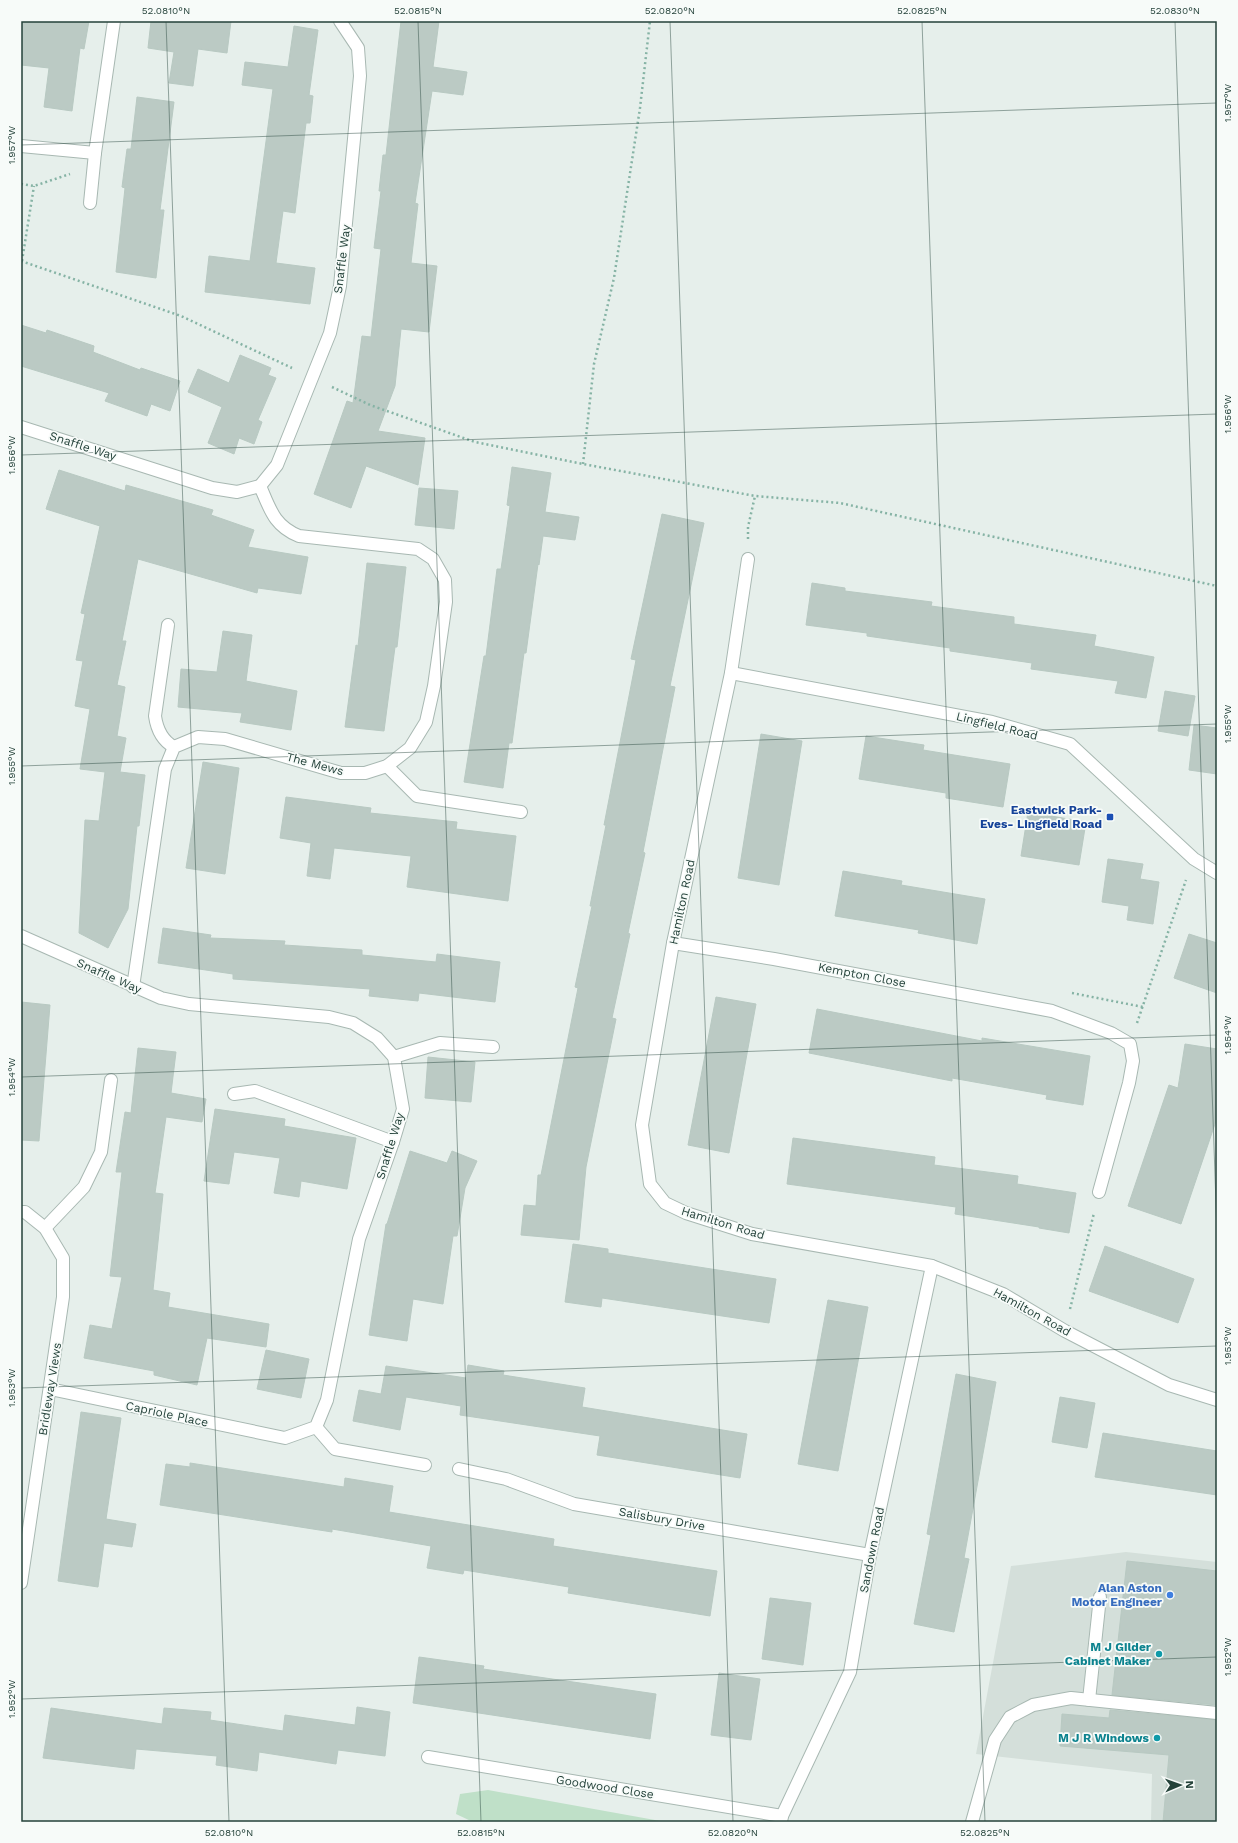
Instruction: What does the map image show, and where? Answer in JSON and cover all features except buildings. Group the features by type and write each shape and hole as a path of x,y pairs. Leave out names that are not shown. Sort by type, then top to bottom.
{"street":[{"path":"90,203 95,153 114,21"},
{"name":"Snaffle Way","path":"21,426 212,488 237,492 260,486 277,465 330,333 340,286 360,76 358,48 340,21"},
{"path":"21,146 95,153"},
{"name":"The Mews","path":"174,747 198,737 225,739 341,773 365,773 388,766 410,748 426,722 434,686 446,602 445,580 433,559 418,549 299,536 285,530 272,514 260,486"},
{"name":"Hamilton Road","path":"748,559 731,673 673,943 642,1125 650,1184 665,1203 686,1213 752,1234 932,1266 1003,1294 1065,1331 1169,1385 1217,1400"},
{"path":"133,987 165,769 174,747 167,743 157,727 155,716 168,625"},
{"name":"Lingfield Road","path":"731,673 992,722 1070,744 1194,859 1217,873"},
{"path":"388,766 417,796 521,812"},
{"name":"Snaffle Way","path":"21,936 160,998 189,1004 329,1017 353,1023 377,1038 394,1058 402,1109 393,1142 359,1239 327,1400 316,1427"},
{"name":"Kempton Close","path":"673,943 774,959 1052,1011 1111,1033 1130,1044"},
{"path":"394,1058 440,1043 493,1047"},
{"path":"1099,1192 1133,1061 1130,1044"},
{"path":"46,1228 84,1187 101,1152 111,1080"},
{"path":"234,1094 255,1091 393,1142"},
{"name":"Bridleway Views","path":"21,1212 25,1212 46,1228 63,1258 64,1297 21,1583"},
{"name":"Sandown Road","path":"782,1819 850,1672 870,1555 932,1266"},
{"name":"Capriole Place","path":"50,1389 285,1438 316,1427"},
{"path":"316,1427 335,1449 424,1465"},
{"name":"Salisbury Drive","path":"459,1469 506,1479 574,1504 870,1555"},
{"path":"1089,1700 1100,1597"},
{"path":"972,1822 995,1740 1010,1717 1033,1705 1071,1698 1217,1713"},
{"name":"Goodwood Close","path":"428,1757 782,1819"}],"path":[{"path":"650,21 640,108 614,278 594,364 583,464 755,496 840,503 1217,586"},
{"path":"21,184 34,186 94,166"},
{"path":"22,261 34,186"},
{"path":"748,559 748,527 755,496"},
{"path":"1130,1044 1194,859"},
{"path":"1052,1011 1066,992 1142,1007"},
{"path":"1065,1331 1099,1192"}],"shaded area":[{"path":"1126,1552 1217,1562 1217,1822 1151,1822 1152,1774 976,1754 1011,1566"}],"green space":[{"path":"488,1790 666,1822 473,1822 456,1814 460,1794"}],"place":[{"name":"Eastwick Park- Eves- Lingfield Road","path":"1110,817"},
{"name":"Alan Aston Motor Engineer","path":"1170,1595"},
{"name":"M J Gilder Cabinet Maker","path":"1159,1654"},
{"name":"M J R Windows","path":"1157,1738"}]}
